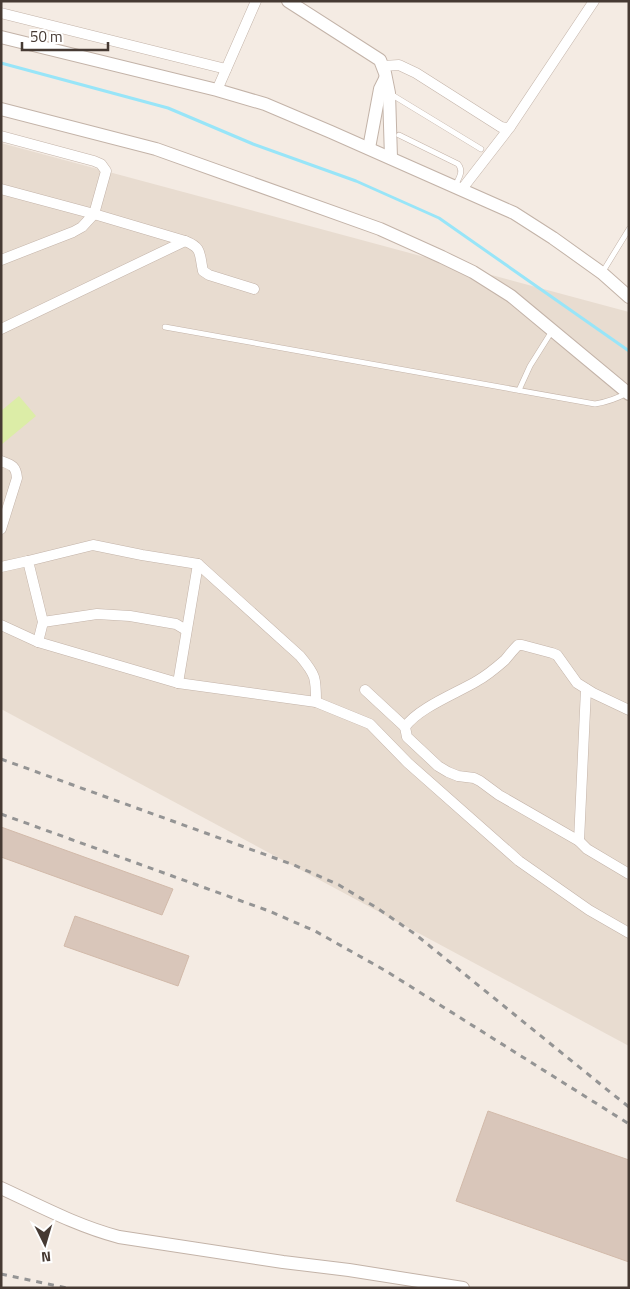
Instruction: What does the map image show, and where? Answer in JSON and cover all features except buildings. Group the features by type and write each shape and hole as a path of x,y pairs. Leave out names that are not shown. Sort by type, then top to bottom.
{"street":[{"path":"217,90 256,1"},
{"path":"288,1 380,60 389,93 391,158"},
{"path":"458,188 516,120 594,1"},
{"path":"1,13 226,70"},
{"path":"1,37 217,90 264,104 369,148 514,213 602,273 629,297"},
{"path":"383,66 398,66 416,73 501,127 510,127"},
{"path":"369,148 380,89 386,79"},
{"path":"1,108 156,149 380,229 473,272 511,296 628,393"},
{"path":"1,136 101,164 106,171 94,214 82,227 74,232 1,260"},
{"path":"1,189 185,241 198,249 203,271 209,275 254,289"},
{"path":"1,329 185,241"},
{"path":"1,461 11,465 16,471 17,478 1,529"},
{"path":"1,566 28,562 93,545 198,564 300,656 311,669 316,682 316,702"},
{"path":"28,562 42,622 38,642"},
{"path":"178,683 198,564"},
{"path":"42,622 97,614 130,616 176,624 186,630"},
{"path":"1,625 38,642 178,683 316,702 370,724 408,763 518,861 589,910 629,933"},
{"path":"405,727 426,709 478,681 504,661 518,645 522,644 557,655 577,684 629,710"},
{"path":"579,841 586,689"},
{"path":"365,690 405,727 407,737 438,766 458,776 474,778 480,781 499,795 579,841 586,849 629,874"},
{"path":"1,1188 82,1226 119,1236 273,1261 349,1270 463,1288"}],"lane":[{"path":"389,93 481,149"},
{"path":"399,135 458,164 462,172 458,188"},
{"path":"602,273 629,229"},
{"path":"165,327 596,404 607,403 628,393"},
{"path":"519,390 530,366 553,331"}],"shaded area":[{"path":"1,143 629,312 629,1046 1,709"}],"green space":[{"path":"19,396 36,416 1,445 1,411"}],"waterway":[{"path":"1,63 168,108 253,144 356,181 439,218 629,351"}],"railway":[{"path":"1,759 294,865 339,885 415,934 629,1107"},
{"path":"1,814 269,911 315,931 386,971 629,1124"},
{"path":"1,1274 67,1288"}]}
